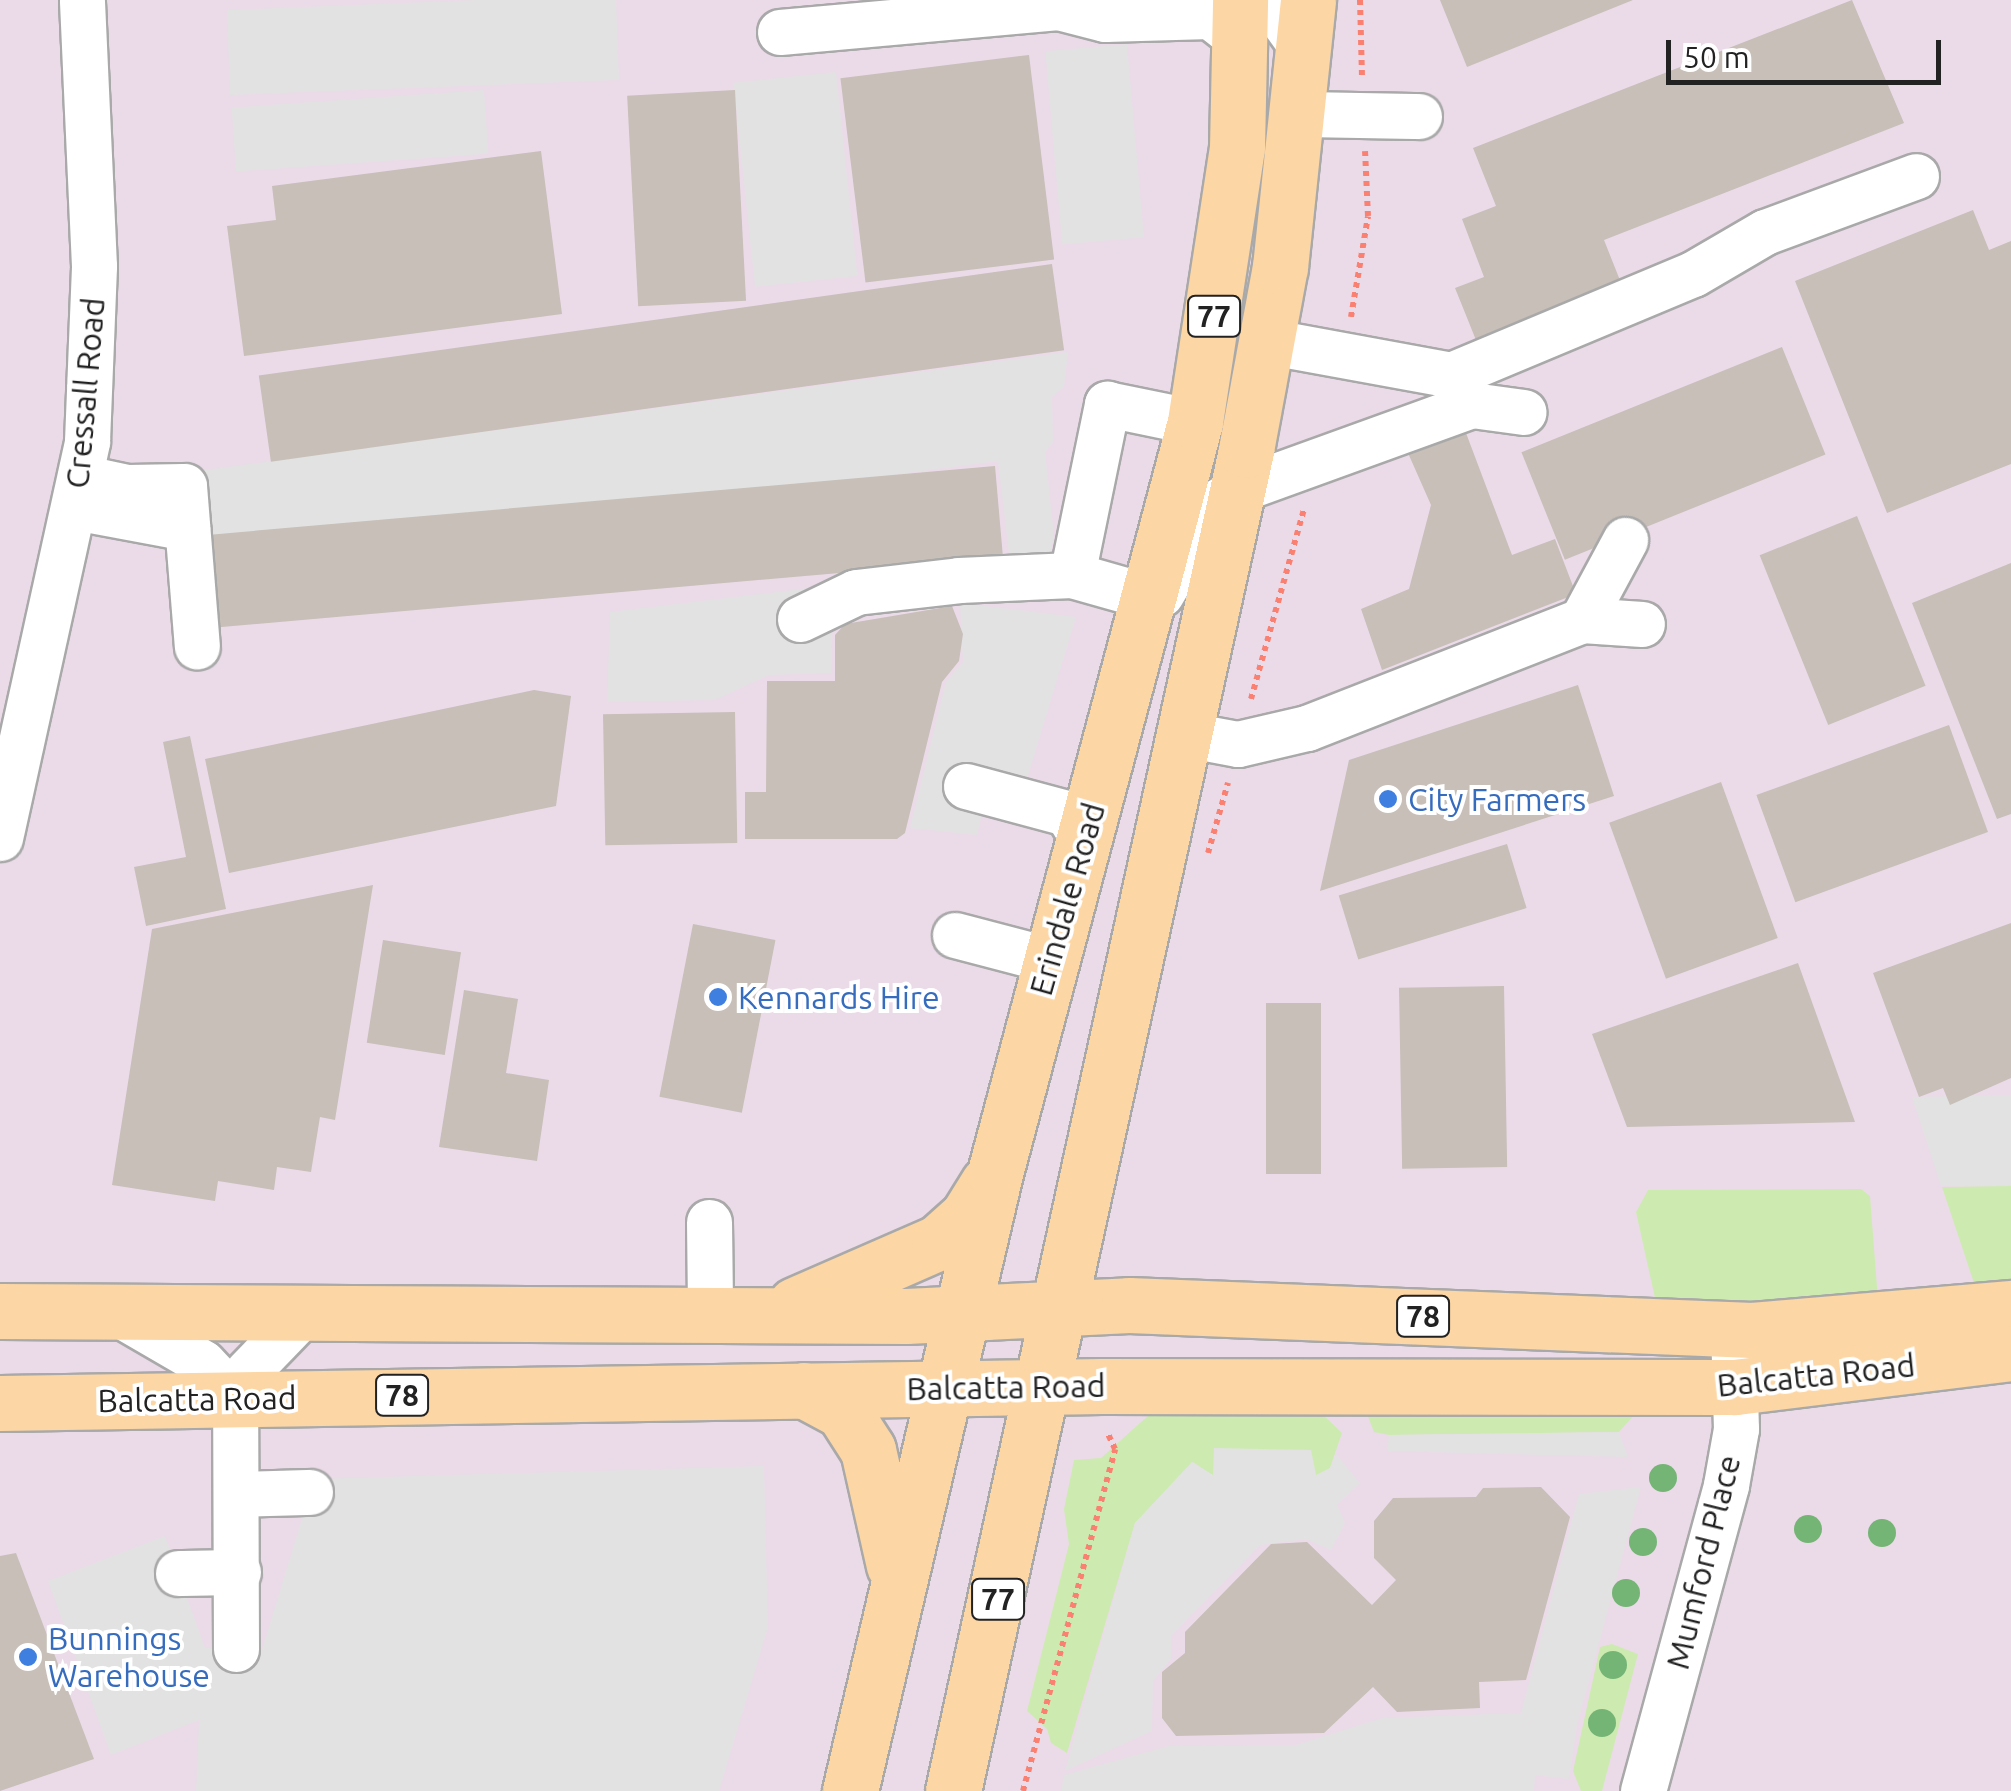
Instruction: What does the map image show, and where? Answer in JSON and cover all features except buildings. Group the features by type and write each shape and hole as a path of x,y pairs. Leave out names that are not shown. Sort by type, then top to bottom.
{"main road":[{"name":"Erindale Road","path":"850,1791 995,1173 1195,422 1237,148 1240,10"},
{"name":"77","path":"953,1791 1242,470 1266,341 1299,114 1307,26"},
{"path":"783,1310 939,1242 967,1218 995,1173"},
{"name":"Balcatta Road","path":"0,1311 962,1313 1061,1307 1733,1329 2011,1308"},
{"name":"Balcatta Road","path":"0,1403 1044,1386 1734,1387 2011,1353"},
{"path":"804,1390 843,1411 868,1450 898,1588"}],"street":[{"name":"Cressall Road","path":"0,838 77,492 94,266 82,0"},
{"path":"780,32 1088,13 1240,10 1307,26"},
{"path":"1299,114 1419,116"},
{"path":"1266,341 1451,375 1693,274 1765,232 1916,176"},
{"path":"1072,576 1107,404 1195,422"},
{"path":"800,619 856,592 1072,576 1146,612 1215,504 1242,470 1308,466 1472,406 1524,412"},
{"path":"77,492 185,507 197,646"},
{"path":"1582,620 1624,540"},
{"path":"1184,734 1238,744 1307,728 1582,620 1642,624"},
{"path":"966,786 1067,813 1084,842"},
{"path":"955,936 1050,960"},
{"path":"709,1222 710,1310"},
{"path":"112,1310 203,1363 236,1397"},
{"path":"236,1649 251,1581 237,1494 236,1397 248,1371 306,1310"},
{"name":"Mumford Place","path":"1643,1791 1726,1486 1734,1387 1733,1329"},
{"path":"237,1494 310,1492"},
{"path":"178,1573 251,1581"}],"path":[{"path":"1343,355 1368,216 1360,0"},
{"path":"1204,870 1308,466"},
{"path":"1023,1791 1115,1448 1098,1423"}],"shaded area":[{"path":"0,0 2011,0 2011,1791 0,1791"},
{"path":"479,0 616,0 619,80 230,95 227,10"},
{"path":"1127,44 1144,237 1062,244 1045,51"},
{"path":"836,72 857,276 755,287 734,83"},
{"path":"484,90 488,154 236,171 232,108"},
{"path":"1068,352 1064,387 1052,397 1053,442 1045,452 1054,536 1049,558 1010,562 998,461 208,566 191,472"},
{"path":"834,585 831,673 769,675 715,700 607,702 610,612"},
{"path":"960,603 1076,617 1026,782 992,771 977,835 910,828 946,682 963,662"},
{"path":"2011,1095 2011,1185 1941,1186 1912,1097"},
{"path":"1619,1432 1628,1457 1387,1451 1389,1435"},
{"path":"1214,1448 1311,1450 1316,1475 1330,1468 1336,1454 1360,1483 1337,1505 1345,1523 1331,1550 1306,1539 1260,1545 1171,1636 1171,1659 1153,1681 1152,1731 1065,1771 1135,1523 1192,1462 1213,1475"},
{"path":"764,1466 768,1627 719,1791 196,1791 199,1720 111,1755 48,1581 165,1536 205,1648 262,1650 314,1479"},
{"path":"1641,1487 1577,1725 1569,1779 1535,1775 1534,1791 1061,1791 1064,1775 1169,1746 1296,1745 1382,1718 1521,1713 1579,1494"}],"green space":[{"path":"2011,1186 2011,1302 1974,1283 1942,1187"},
{"path":"1861,1189 1870,1196 1878,1300 1663,1307 1655,1298 1636,1212 1648,1190"},
{"path":"1642,1406 1619,1432 1389,1435 1374,1432 1367,1414"},
{"path":"1315,1407 1342,1433 1330,1468 1321,1475 1315,1475 1310,1450 1213,1476 1193,1462 1135,1523 1067,1753 1051,1743 1047,1729 1027,1711 1069,1544 1064,1509 1074,1460 1101,1458 1150,1414"},
{"path":"1612,1644 1638,1654 1602,1791 1581,1791 1573,1771 1600,1647"}],"place":[{"name":"City Farmers","path":"1388,799"},
{"name":"Kennards Hire","path":"718,997"},
{"name":"Bunnings Warehouse","path":"28,1657"}]}
